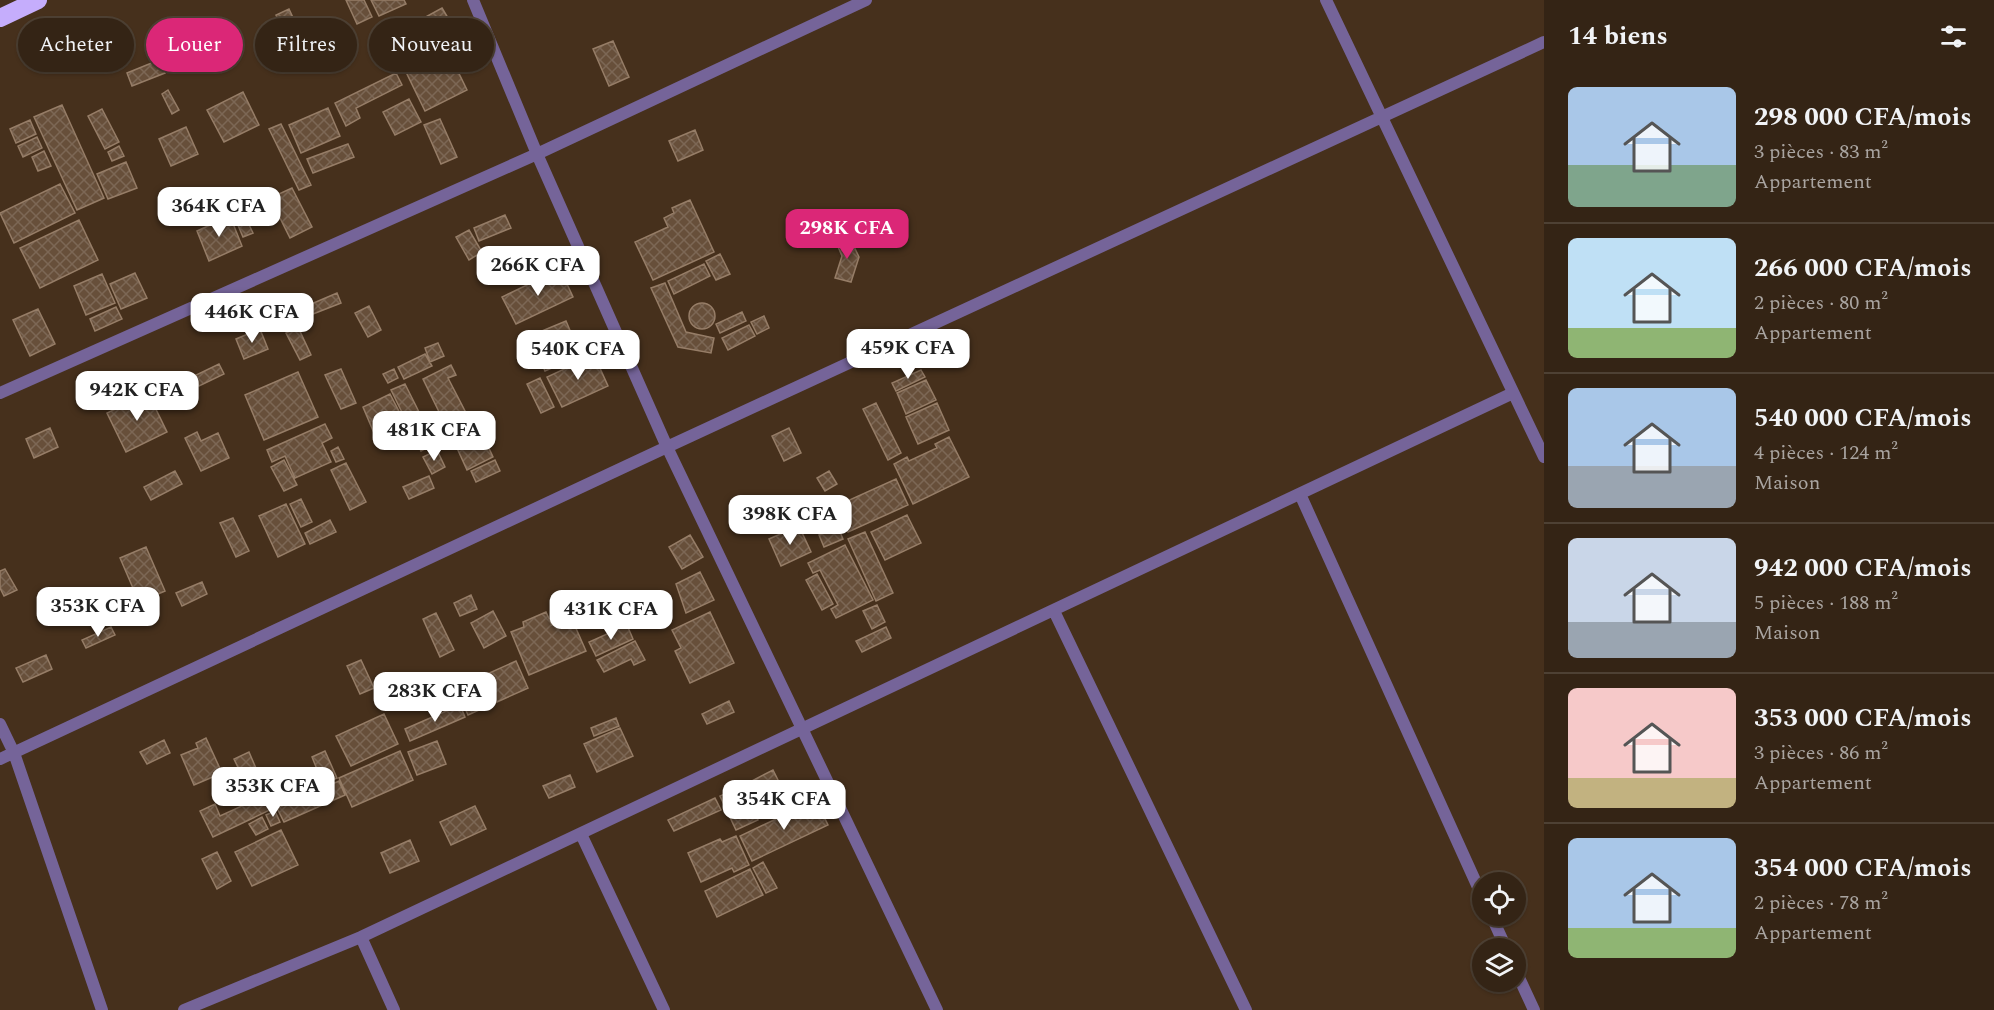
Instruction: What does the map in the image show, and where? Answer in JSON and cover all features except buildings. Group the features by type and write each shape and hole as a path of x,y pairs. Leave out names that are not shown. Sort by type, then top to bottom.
{"highway":[{"path":"0,18 38,0"}],"street":[{"path":"473,0 537,154 667,447 937,1010"},
{"path":"0,393 537,154 866,0"},
{"path":"1326,0 1544,457"},
{"path":"0,759 667,447 1544,42"},
{"path":"184,1010 361,937 1513,393"},
{"path":"1300,494 1472,874"},
{"path":"1054,611 1246,1010"},
{"path":"0,724 14,753 102,1010"},
{"path":"581,834 664,1010"},
{"path":"361,937 394,1010"},
{"path":"1526,992 1534,1010"}]}
